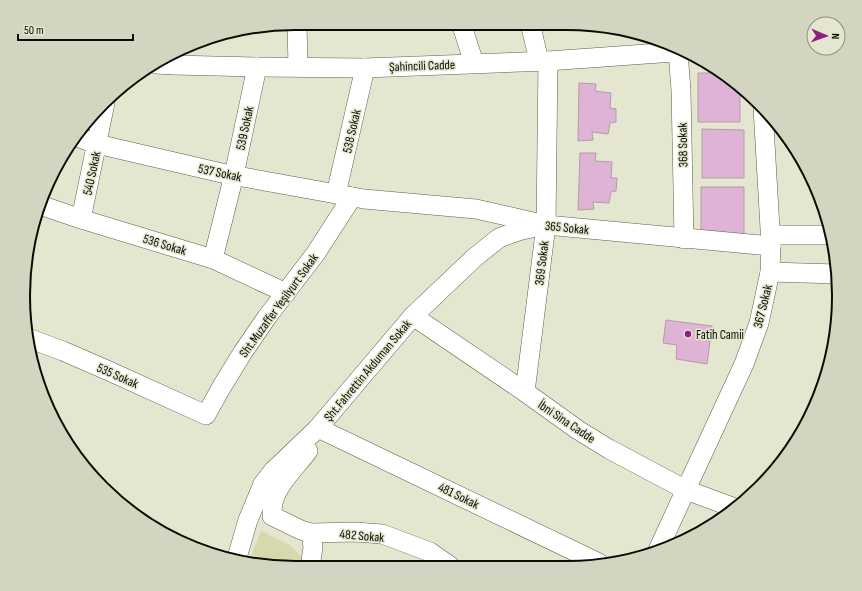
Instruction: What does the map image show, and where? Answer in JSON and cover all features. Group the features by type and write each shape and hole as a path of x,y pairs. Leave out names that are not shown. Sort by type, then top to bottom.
{"street":[{"path":"297,30 298,67"},
{"path":"463,30 474,63"},
{"name":"369 Sokak","path":"525,392 546,225 544,61 532,30"},
{"name":"Şahincili Cadde","path":"169,62 257,67 365,68 544,61 674,53"},
{"name":"368 Sokak","path":"683,56 681,90 684,239"},
{"name":"539 Sokak","path":"213,259 234,175 257,67"},
{"name":"538 Sokak","path":"351,196 365,68"},
{"name":"540 Sokak","path":"81,219 103,113"},
{"name":"367 Sokak","path":"661,544 744,364 759,323 770,272 771,241 764,118"},
{"name":"537 Sokak","path":"82,139 97,144 234,175 351,196"},
{"name":"365 Sokak","path":"351,196 476,209 546,225 684,239 771,241 825,236"},
{"name":"Sht.Muzaffer Yeşilyurt Sokak","path":"206,415 240,357 267,316 316,253 351,196"},
{"name":"536 Sokak","path":"45,207 213,259 286,293"},
{"name":"Şht.Fahrettin Akduman Sokak","path":"238,555 248,520 263,484 273,471 318,428 412,316 474,258 499,238 518,231 546,225"},
{"path":"770,272 831,274"},
{"name":"İbni Sina Cadde","path":"412,316 525,392 578,430 609,449 686,490 728,506"},
{"name":"535 Sokak","path":"34,340 63,351 206,415"},
{"name":"482 Sokak","path":"318,428 313,445 284,481 275,498 272,516 301,530 311,533 355,532 382,534 430,552 443,561"},
{"name":"481 Sokak","path":"318,428 592,560"},
{"path":"311,533 313,547 311,561"}],"green space":[{"path":"261,531 290,545 302,558 302,561 261,559 250,557"}],"building":[{"path":"698,73 711,73 740,94 740,122 698,122"},
{"path":"579,83 596,84 595,91 611,93 610,108 616,109 616,122 610,123 608,134 592,132 593,140 578,141"},
{"path":"702,129 744,130 744,178 702,178"},
{"path":"580,153 596,153 595,161 612,162 611,178 617,178 616,191 611,192 609,203 593,202 594,209 578,210"},
{"path":"701,187 744,187 744,236 701,235"},
{"name":"Fatih Camii","path":"666,320 712,326 707,364 676,359 677,345 663,343"}],"place":[{"name":"Fatih Camii","path":"688,334"}]}
